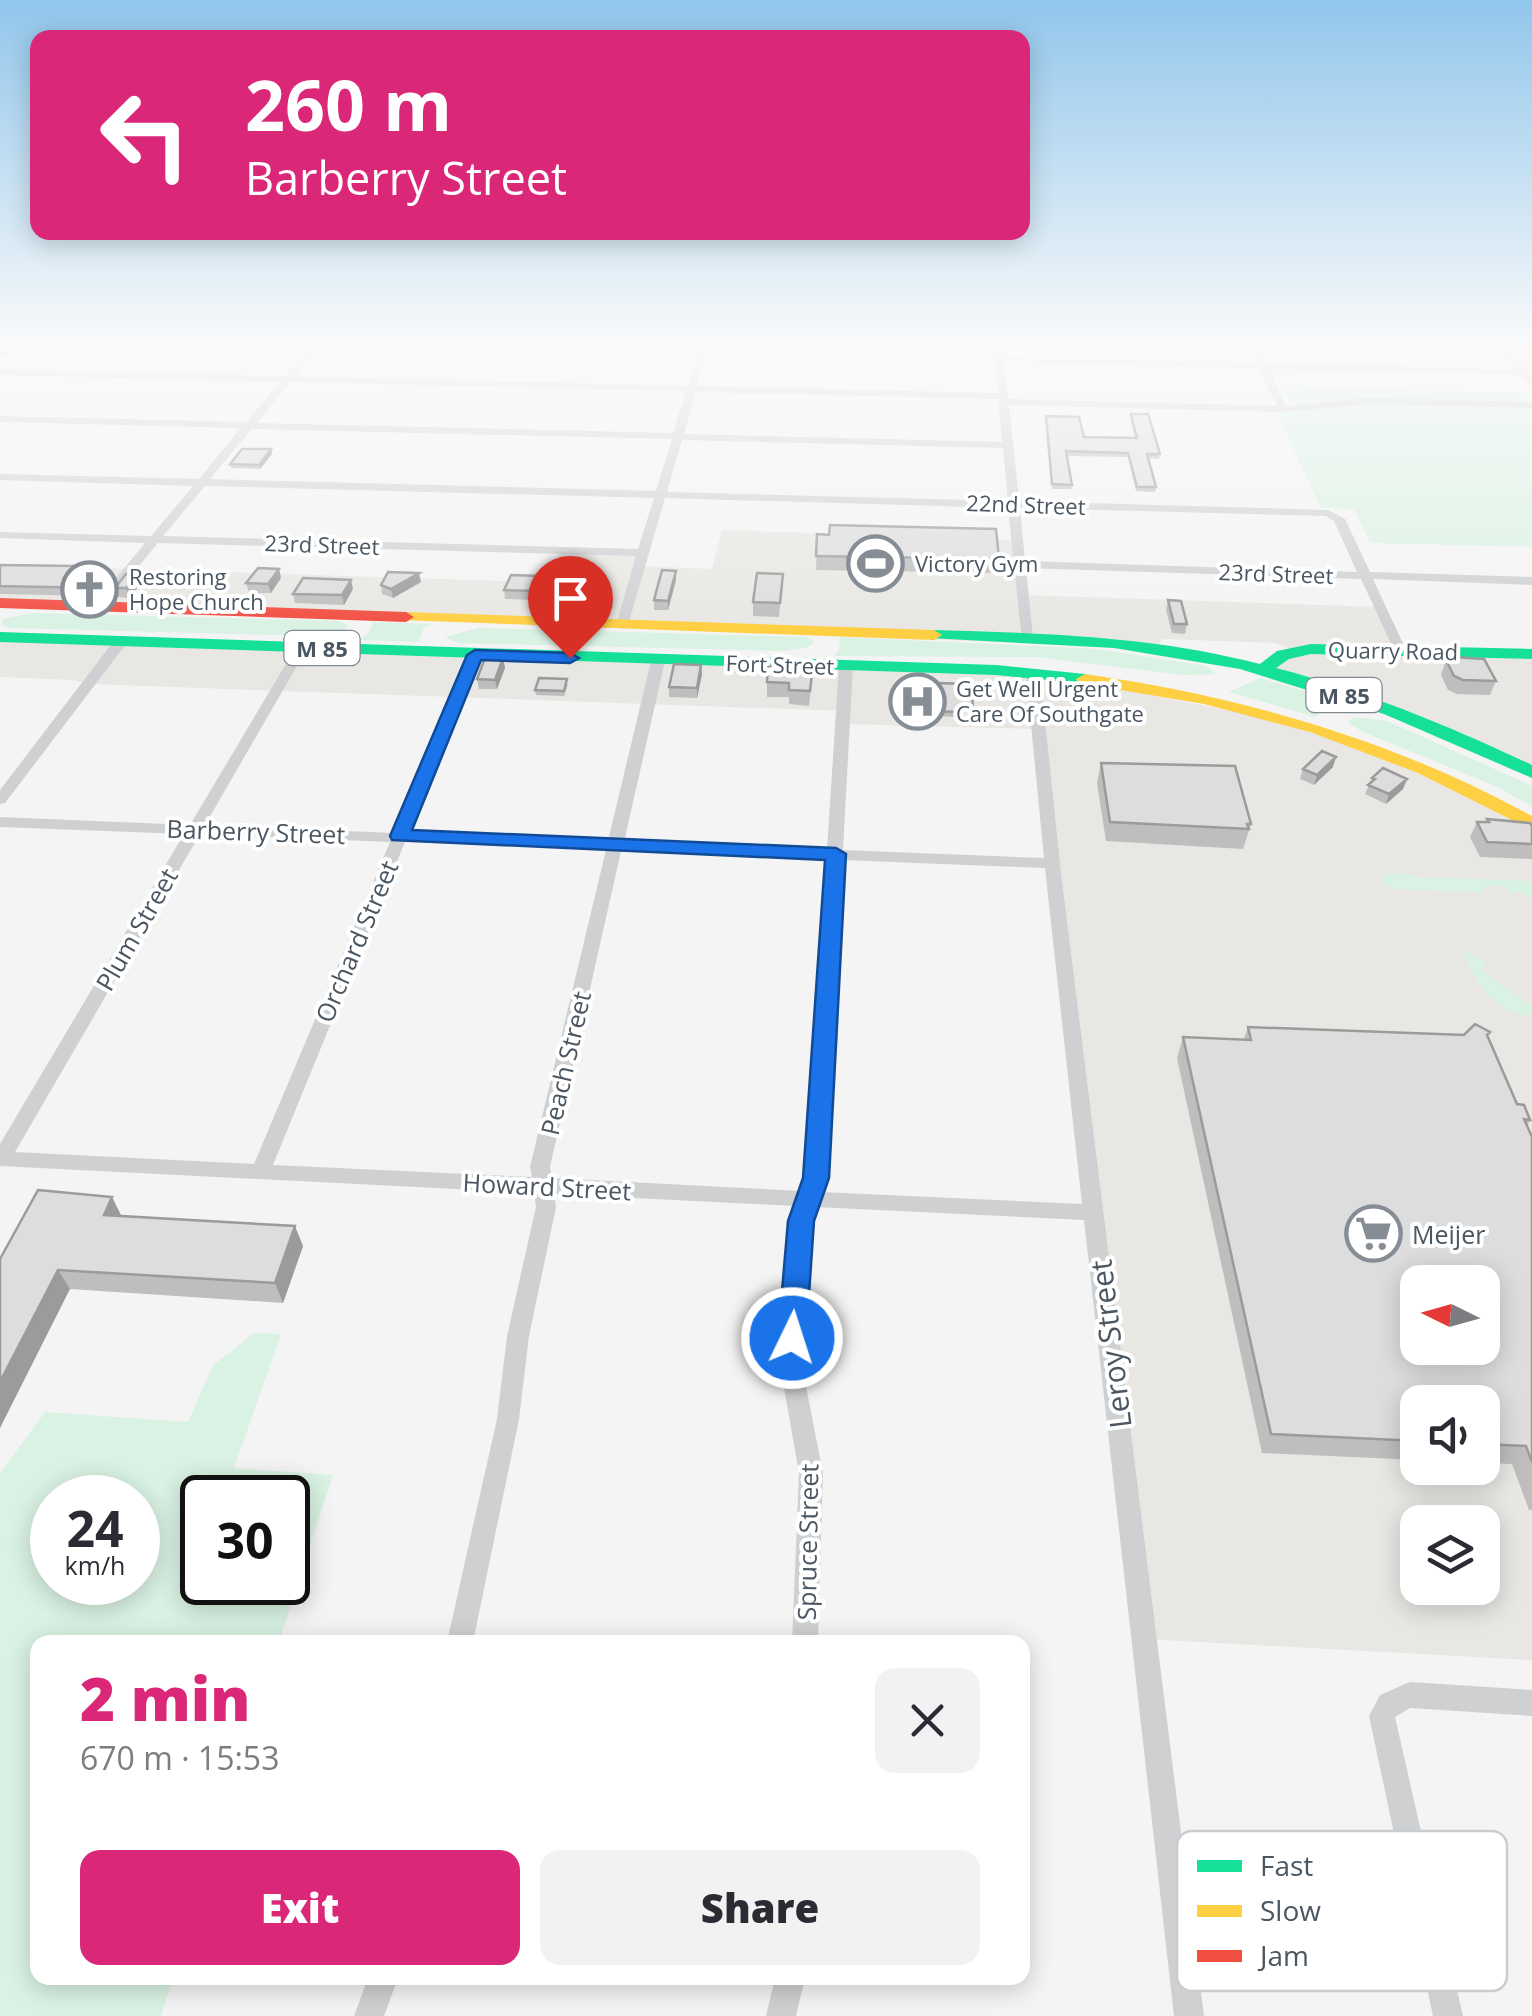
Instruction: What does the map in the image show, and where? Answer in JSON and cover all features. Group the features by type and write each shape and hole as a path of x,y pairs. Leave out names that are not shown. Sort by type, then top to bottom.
{"main road":[{"name":"Fort Street","path":"0,603 1027,638 1154,648 1261,670 1365,701 1532,772"},
{"path":"0,613 43,610 161,615 222,611"},
{"path":"92,640 184,634 335,639 360,631 362,624 356,616"},
{"path":"451,654 430,642 435,630 460,625 630,630 677,626"},
{"path":"570,658 652,650 818,654 832,644 831,639 816,630"},
{"name":"Fort Street","path":"0,637 1032,673 1120,680 1189,692 1336,733 1425,768 1491,799 1532,824"},
{"name":"Quarry Road","path":"1189,692 1214,688 1261,670 1283,655 1326,648 1532,654"},
{"path":"1217,661 1283,655"},
{"path":"1336,733 1328,726 1330,714 1342,707 1357,708 1428,733 1532,780"},
{"path":"1425,768 1462,775 1532,810"}],"street":[{"path":"99,606 237,441"},
{"path":"622,625 678,441"},
{"path":"865,441 1008,445"},
{"path":"1008,441 1027,638"},
{"name":"22nd Street","path":"0,477 1332,514 1340,519 1366,576"},
{"name":"23rd Street","path":"0,535 644,553"},
{"name":"23rd Street","path":"1020,564 1532,581"},
{"path":"1366,576 1400,650"},
{"path":"0,800 121,641"},
{"name":"Plum Street","path":"1,1159 302,648"},
{"name":"Orchard Street","path":"260,1172 475,655"},
{"name":"Peach Street","path":"462,1635 508,1419 518,1336 546,1206 540,1168 658,661"},
{"name":"Spruce Street","path":"806,1635 811,1472 794,1376 792,1338 801,1221 816,1178 846,666"},
{"name":"Leroy Street","path":"1032,673 1177,1914"},
{"name":"Barberry Street","path":"0,822 1052,863"},
{"name":"Howard Street","path":"1,1159 1094,1212"},
{"path":"1407,1831 1384,1730 1385,1706 1395,1698 1430,1694 1532,1703"},
{"path":"369,2016 380,1985"},
{"path":"781,2016 788,1985"},
{"name":"Leroy Street","path":"1186,1991 1189,2016"},
{"path":"1442,1991 1448,2016"}],"shaded area":[{"path":"722,530 1017,540 1024,595 1380,607 1400,650 1532,654 1532,772 1506,758 1261,671 1294,651 1276,643 1163,639 1155,648 0,603 0,565 537,582 551,577 560,551 644,553 641,566 712,569"},
{"path":"0,637 1052,674 1336,733 1532,824 1532,1660 1145,1639 1038,729 843,724 843,711 89,684 0,677"}],"green space":[{"path":"1290,441 1531,441 1532,547 1370,543 1354,509 1321,508"},
{"path":"32,613 339,621 348,626 340,632 310,636 10,628 1,624 3,619"},
{"path":"374,622 432,624 424,628 418,642 359,640"},
{"path":"478,628 807,637 814,642 808,647 783,651 457,643 445,637"},
{"path":"840,637 1097,649 1206,666 1216,674 1183,675 1036,657 834,656"},
{"path":"1260,678 1339,701 1325,706 1316,717 1229,692"},
{"path":"1355,717 1387,721 1532,786 1532,806 1493,785 1363,732 1348,722"},
{"path":"1407,873 1417,877 1532,881 1532,900 1523,893 1509,893 1505,886 1483,886 1484,893 1393,889 1380,880 1385,874"},
{"path":"1465,950 1487,963 1480,969 1532,1006 1532,1016 1507,1009 1489,996"},
{"path":"254,1333 281,1334 234,1468 333,1475 310,1546 310,1475 180,1475 180,1605 291,1605 281,1635 30,1635 30,1985 171,1985 161,2016 0,2016 0,1473 45,1412 188,1422 213,1365"}],"building":[{"path":"1048,441 1156,441 1160,454 1147,454 1156,487 1137,487 1128,453 1066,451 1072,485 1052,484"},
{"path":"242,449 271,449 259,465 230,464"},
{"path":"830,525 996,529 999,559 816,556 817,534 829,535"},
{"path":"0,565 76,566 71,572 105,575 93,588 0,586"},
{"path":"258,568 279,569 268,584 246,583"},
{"path":"662,570 676,571 668,601 654,600"},
{"path":"388,572 419,573 391,589 381,585"},
{"path":"757,573 783,574 780,603 753,602"},
{"path":"126,574 137,574 126,588 115,588"},
{"path":"511,575 541,576 535,591 504,590"},
{"path":"303,578 351,580 342,595 293,594"},
{"path":"1168,600 1181,601 1187,624 1174,624"},
{"path":"1451,657 1484,659 1496,681 1454,676 1446,660 1451,661"},
{"path":"485,658 503,658 495,680 477,679"},
{"path":"674,664 701,665 697,688 669,687"},
{"path":"813,665 810,691 789,690 789,683 767,682 768,666"},
{"path":"539,678 567,679 564,691 535,690"},
{"path":"899,682 971,684 973,707 959,706 960,712 899,710"},
{"path":"1322,751 1336,757 1317,775 1303,769"},
{"path":"1101,763 1235,766 1251,824 1247,824 1249,829 1110,822"},
{"path":"1383,768 1407,779 1389,794 1368,785"},
{"path":"1487,819 1530,823 1532,844 1487,842 1477,822 1489,822"},
{"name":"Meijer","path":"1475,1024 1490,1032 1487,1035 1517,1104 1524,1105 1530,1120 1524,1119 1532,1137 1532,1462 1526,1446 1500,1445 1500,1385 1400,1385 1400,1440 1271,1434 1183,1037 1251,1040 1248,1027 1464,1035"},
{"path":"38,1190 112,1197 104,1215 295,1226 275,1283 58,1270 0,1382 0,1259"}],"traffic: fast":[{"path":"934,635 1114,643 1242,664 1390,710 1532,772"},
{"path":"0,637 996,670 1085,679"},
{"path":"1261,671 1283,655 1311,649 1532,654"}],"traffic: slow":[{"path":"406,617 934,635"},
{"path":"1085,679 1204,699 1316,728 1425,769 1532,824"}],"traffic: jam":[{"path":"0,603 406,617"}],"place":[{"name":"Victory Gym","path":"876,563"},
{"name":"Restoring Hope Church","path":"90,589"},
{"name":"Get Well Urgent Care Of Southgate","path":"917,701"},
{"name":"Meijer","path":"1373,1234"}],"route":[{"path":"570,658 475,655 400,836 836,854 816,1178 801,1221 792,1338"}]}
